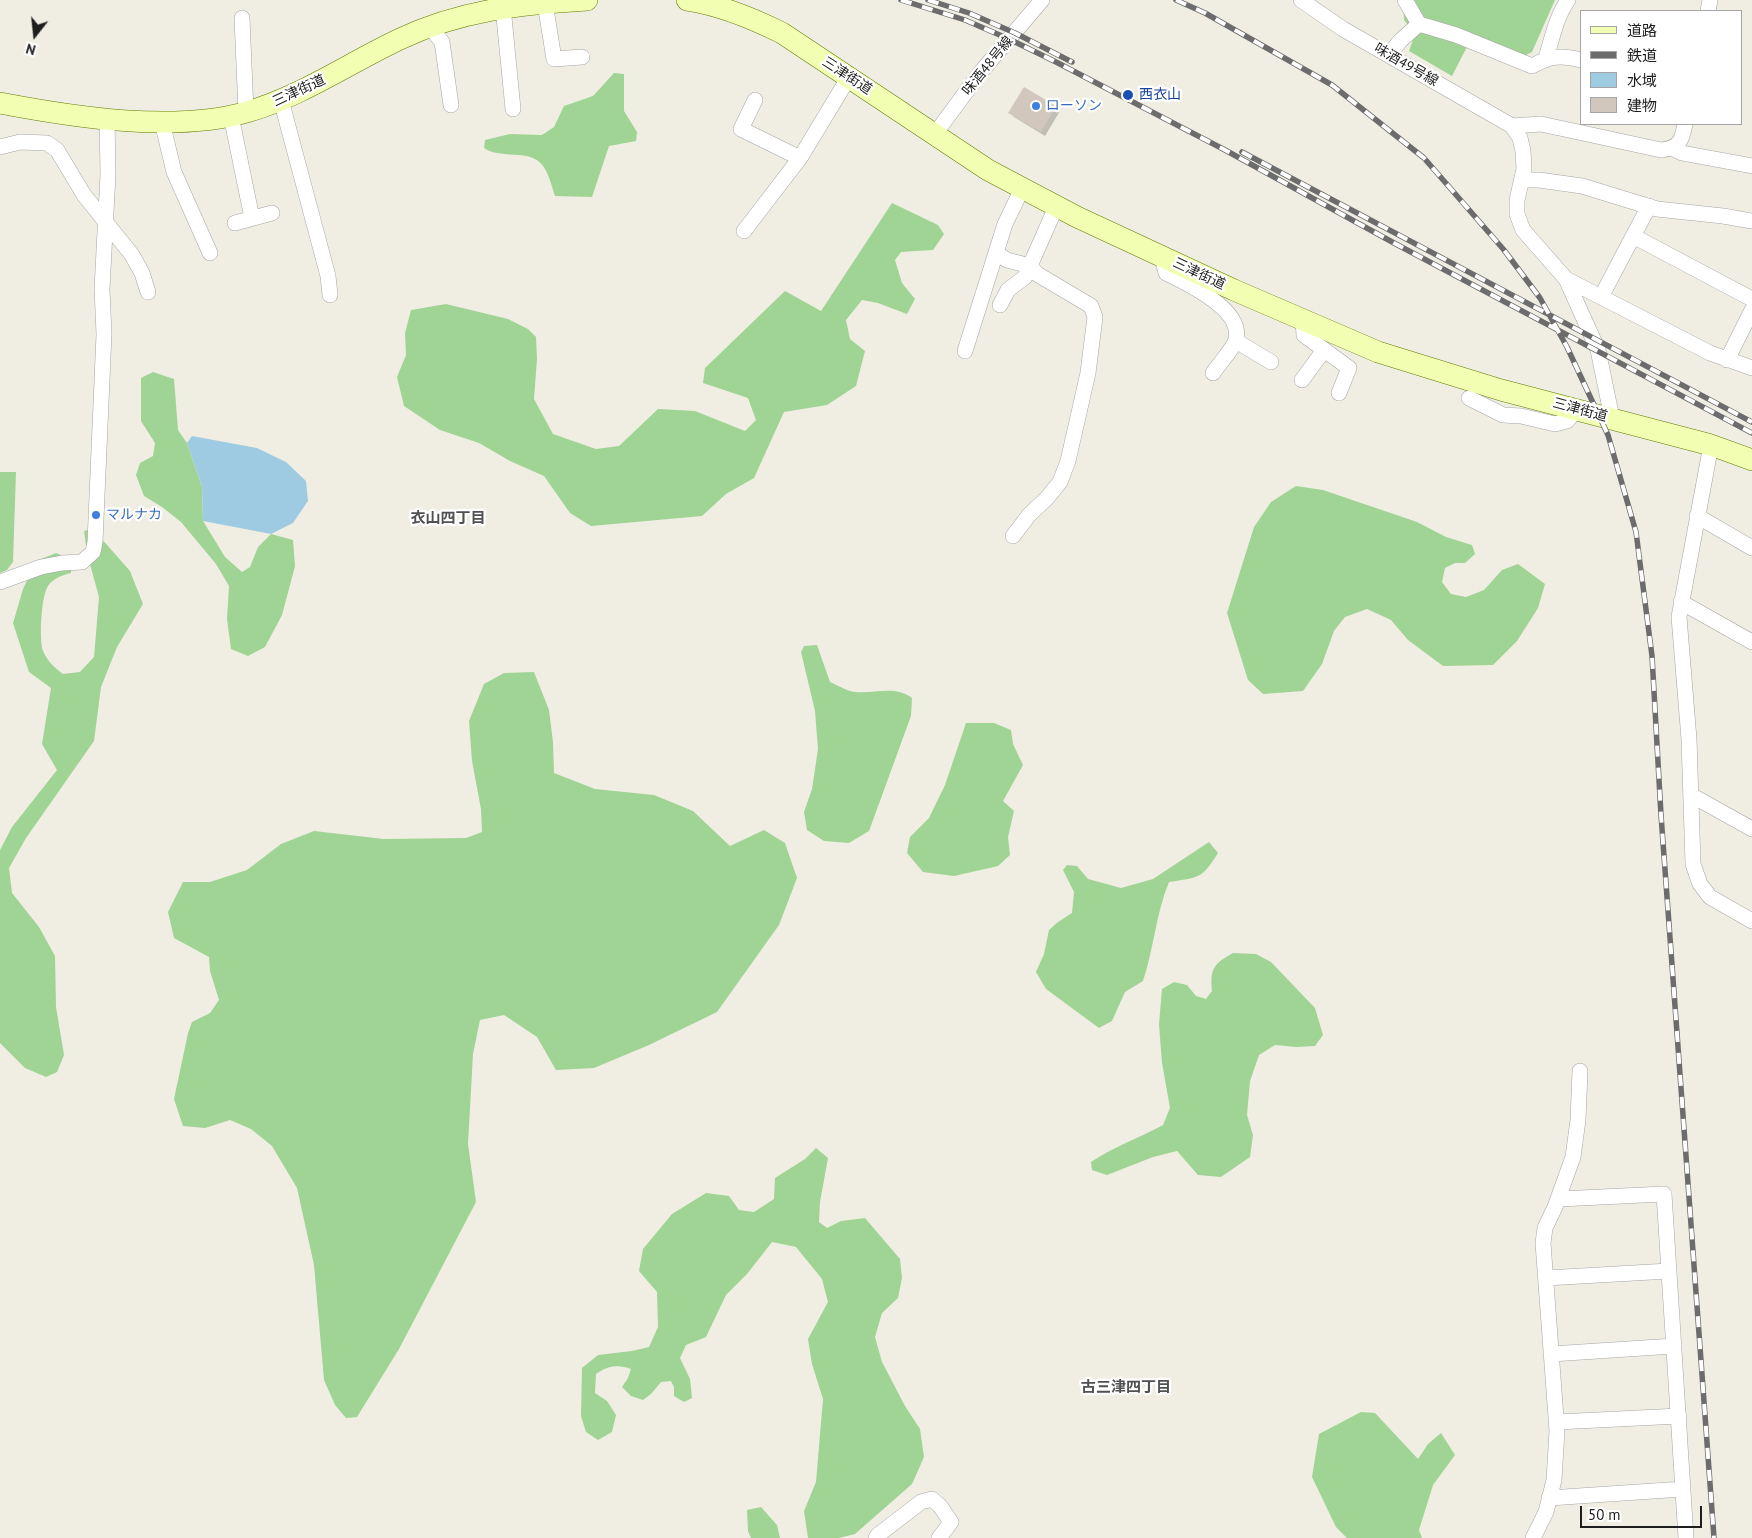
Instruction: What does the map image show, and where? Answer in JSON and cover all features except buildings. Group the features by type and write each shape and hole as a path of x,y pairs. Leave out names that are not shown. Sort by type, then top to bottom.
{"street":[{"name":"三津街道","path":"0,103 62,113 162,122 238,114 281,100 309,88 372,52 430,26 458,16 503,7 587,0"},
{"name":"三津街道","path":"687,0 730,10 756,19 849,77 988,170 1022,189 1162,257 1303,320 1378,352 1501,390 1711,445 1752,460"},
{"name":"味酒48号線","path":"935,134 980,73 1042,0"},
{"name":"味酒49号線","path":"1301,0 1344,29 1512,126"},
{"path":"1405,0 1419,24 1456,35 1532,66 1546,58 1559,56 1580,60"},
{"path":"1546,58 1553,35 1568,0"},
{"path":"545,3 554,59 582,57"},
{"path":"503,7 513,109"},
{"path":"242,18 238,114 252,218"},
{"path":"1389,55 1400,41 1419,24"},
{"path":"430,26 442,42 450,104"},
{"path":"744,231 800,158 849,77"},
{"path":"281,100 328,276 330,295"},
{"path":"754,100 741,129 800,158"},
{"path":"0,582 40,567 82,562 93,552 104,334 102,289 108,174 107,118"},
{"path":"162,122 174,172 210,253"},
{"path":"1612,418 1598,350 1566,279 1523,230 1516,214 1517,200 1524,170 1520,138 1512,126 1541,124 1660,150 1672,148 1683,138 1685,125"},
{"path":"0,147 20,142 47,143 57,150 84,195 132,255 142,273 148,292"},
{"path":"1672,148 1682,153 1752,166"},
{"path":"1522,180 1539,180 1582,186 1657,209 1723,216 1752,222"},
{"path":"965,352 1005,224 1022,189"},
{"path":"1601,297 1649,206"},
{"path":"1000,305 1008,290 1025,277 1056,207"},
{"path":"235,223 272,213"},
{"path":"1633,236 1752,298"},
{"path":"996,253 1007,260 1030,266 1037,274 1091,306 1096,317 1088,373 1068,462 1060,482 1029,515 1013,536"},
{"path":"1162,257 1166,273 1186,283 1227,312 1236,326 1236,341 1213,373"},
{"path":"1566,279 1710,353 1752,368"},
{"path":"1726,360 1752,310"},
{"path":"1303,320 1304,335 1349,368 1339,393"},
{"path":"1236,341 1271,362"},
{"path":"1302,380 1324,350"},
{"path":"1469,398 1503,415 1520,416 1555,424 1567,421 1577,409"},
{"path":"1711,445 1678,618 1689,739 1693,864 1700,884 1710,897 1752,921"},
{"path":"1697,516 1752,548"},
{"path":"1681,602 1752,642"},
{"path":"1691,795 1752,829"},
{"path":"1533,1538 1546,1512 1554,1480 1557,1422 1543,1243 1545,1228 1559,1198 1573,1157 1578,1120 1580,1071"},
{"path":"1559,1198 1664,1194 1686,1538"},
{"path":"1546,1278 1669,1271"},
{"path":"1551,1354 1674,1346"},
{"path":"1557,1422 1679,1416"},
{"path":"1549,1498 1683,1489"},
{"path":"876,1538 922,1502 932,1499 940,1506 951,1522 939,1538"}],"green space":[{"path":"1403,0 1555,0 1532,52 1520,58 1471,39 1452,76 1409,51 1415,34 1404,20"},
{"path":"614,73 624,74 624,111 637,132 636,141 609,146 592,197 555,196 547,173 538,161 531,157 499,153 484,148 485,140 510,134 542,135 554,127 564,106 593,96"},
{"path":"892,203 938,225 944,234 933,250 901,252 895,260 902,283 915,299 907,314 878,303 862,300 846,320 850,339 865,351 856,386 827,405 784,412 754,478 726,494 702,516 591,526 570,513 544,476 510,461 479,443 440,430 404,406 397,377 406,355 405,333 411,310 446,304 508,319 528,329 536,337 537,359 534,399 553,434 596,449 619,446 658,409 695,411 745,431 756,420 748,398 703,383 705,368 785,291 821,311"},
{"path":"153,372 174,379 178,430 187,443 202,487 203,521 225,557 242,572 250,567 258,547 271,534 293,540 295,566 282,615 265,647 248,656 231,649 227,619 229,586 216,564 181,522 144,496 136,475 140,463 153,456 155,443 141,421 141,378"},
{"path":"0,472 16,472 13,562 7,570 0,573"},
{"path":"1296,486 1323,490 1417,522 1446,537 1472,545 1475,554 1465,563 1455,563 1445,568 1442,582 1451,594 1466,597 1484,590 1502,570 1518,564 1545,584 1538,608 1517,641 1493,665 1443,666 1408,640 1391,620 1367,609 1345,617 1334,631 1322,664 1303,691 1263,694 1248,680 1227,613 1254,527 1271,502"},
{"path":"93,529 130,571 143,604 117,647 101,687 94,741 26,838 9,868 12,893 39,927 55,956 56,1007 64,1055 57,1072 46,1077 25,1068 0,1043 0,850 12,827 57,770 42,744 51,688 29,672 13,623 23,589 36,561 56,553 71,559 71,573 53,581 46,591 41,618 43,651 52,664 63,674 80,672 94,657 99,597 87,553 84,531"},
{"path":"817,645 830,682 852,691 892,691 912,698 911,716 869,831 849,843 824,841 807,830 804,812 812,789 818,749 815,711 801,652 804,646"},
{"path":"534,672 549,710 554,773 595,789 654,795 693,811 730,846 764,830 785,843 797,878 779,925 717,1012 649,1045 594,1068 556,1070 537,1037 504,1015 480,1020 473,1054 468,1144 476,1202 399,1349 357,1417 346,1418 335,1405 324,1380 314,1265 297,1188 272,1146 251,1129 230,1120 205,1128 183,1126 174,1099 188,1033 192,1022 210,1013 219,1000 210,971 209,957 174,938 168,912 183,882 210,882 247,870 281,844 314,831 384,839 466,838 482,832 481,809 472,761 469,721 484,684 504,673"},
{"path":"966,723 994,723 1011,730 1013,744 1023,765 1003,801 1014,811 1008,837 1010,855 998,866 954,876 923,872 907,853 910,837 929,818 945,785"},
{"path":"1209,842 1218,853 1203,873 1193,878 1169,882 1161,906 1143,981 1125,992 1112,1021 1099,1028 1046,989 1036,972 1044,954 1049,930 1072,913 1074,892 1063,870 1067,865 1077,866 1088,879 1121,888 1153,879"},
{"path":"1233,953 1256,954 1271,962 1315,1008 1323,1035 1315,1046 1275,1045 1259,1055 1250,1081 1247,1115 1253,1135 1250,1157 1221,1177 1198,1175 1177,1151 1153,1157 1107,1175 1092,1170 1091,1162 1163,1125 1170,1108 1162,1063 1159,1024 1162,989 1174,982 1187,985 1196,996 1206,999 1212,991 1212,972 1214,968 1221,960"},
{"path":"816,1148 828,1158 820,1202 819,1222 827,1228 841,1221 865,1218 900,1259 902,1278 898,1298 882,1313 875,1337 882,1362 905,1406 920,1429 924,1457 912,1484 855,1534 839,1538 808,1538 804,1511 816,1482 823,1399 812,1364 808,1339 828,1302 822,1279 796,1247 772,1242 747,1274 726,1295 706,1337 686,1345 680,1358 690,1379 692,1398 684,1402 674,1396 674,1387 671,1381 661,1382 643,1400 631,1396 622,1387 631,1369 613,1367 604,1369 596,1374 595,1393 607,1401 616,1415 612,1432 598,1440 586,1432 581,1416 582,1368 598,1355 649,1347 658,1327 657,1292 639,1271 643,1249 672,1214 706,1193 729,1196 739,1210 754,1212 774,1199 775,1178 805,1159"},
{"path":"1361,1412 1375,1413 1418,1459 1428,1444 1441,1433 1455,1455 1433,1485 1419,1530 1422,1538 1347,1538 1336,1527 1312,1477 1319,1434"},
{"path":"761,1507 777,1525 780,1538 751,1538 748,1531 747,1510"}],"water":[{"path":"192,436 257,448 286,462 306,481 308,501 293,523 271,534 203,521 202,487 187,443"}],"railway":[{"path":"901,0 965,20 1058,63 1225,150 1394,243 1752,433"},
{"path":"928,0 969,13 1015,33 1072,62"},
{"path":"1176,0 1205,13 1332,85 1424,158 1504,250 1540,298 1567,347 1608,435 1636,532 1652,656 1661,815 1714,1538"},
{"path":"1242,152 1752,422"}],"place":[{"name":"西衣山","path":"1128,95"},
{"name":"ローソン","path":"1036,106"},
{"name":"マルナカ","path":"96,515"}],"district":[{"name":"衣山四丁目","path":"448,519"},
{"name":"古三津四丁目","path":"1126,1388"}]}
